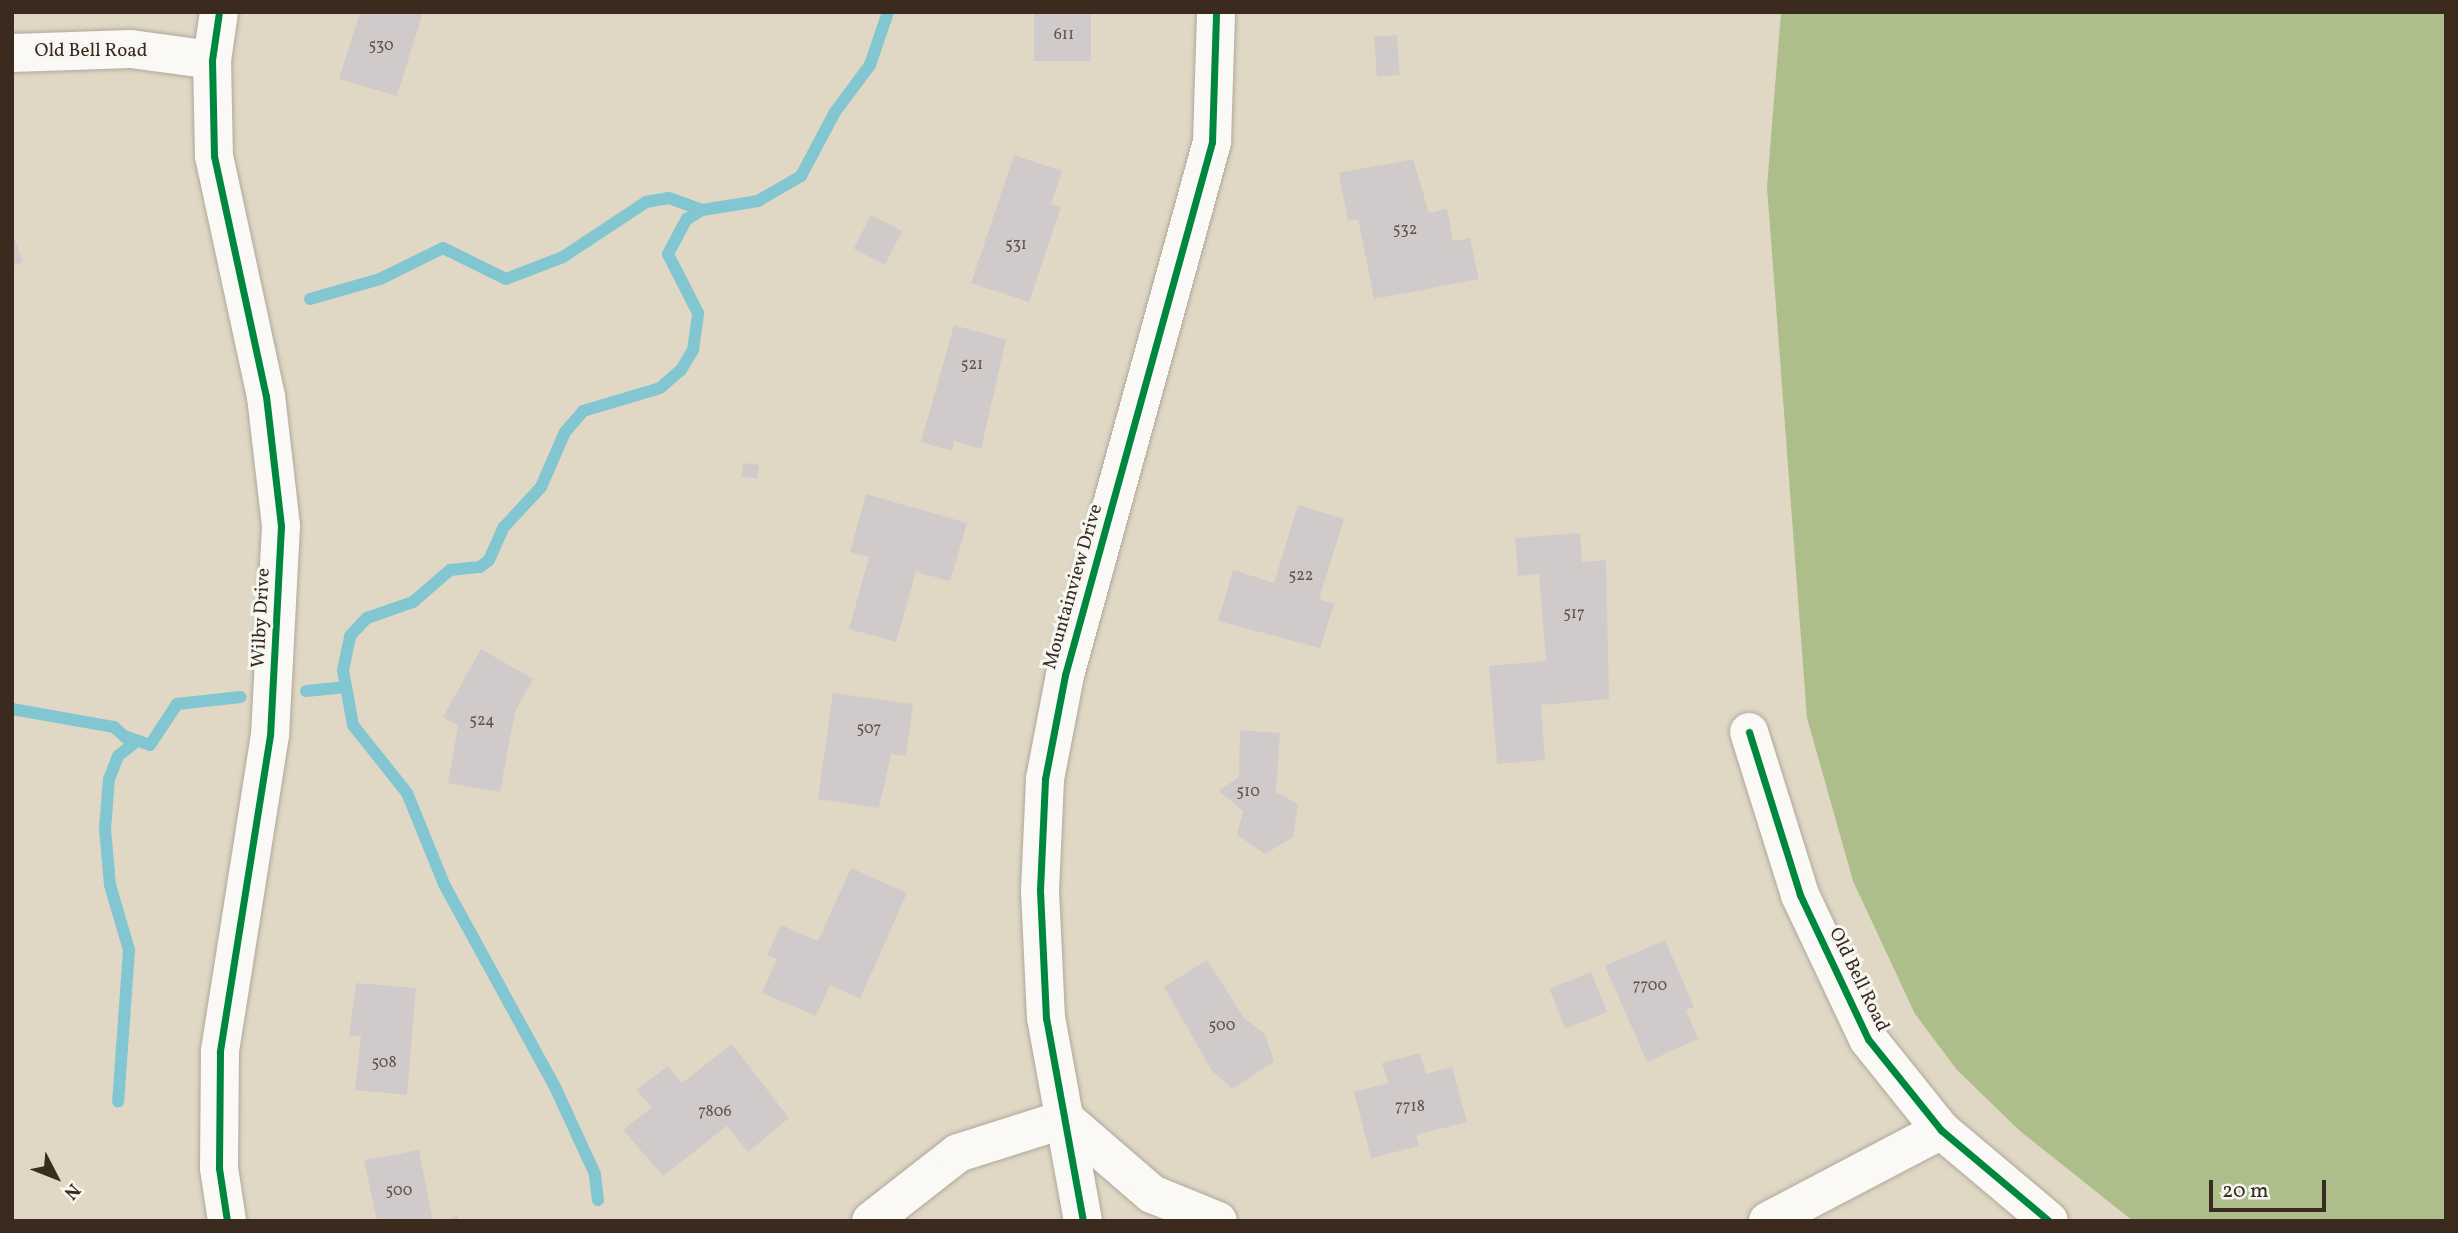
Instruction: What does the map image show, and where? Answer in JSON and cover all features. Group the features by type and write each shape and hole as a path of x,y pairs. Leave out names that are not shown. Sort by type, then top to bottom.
{"street":[{"path":"212,60 219,12"},
{"name":"Mountainview Drive","path":"1083,1221 1046,1018 1040,890 1045,779 1065,675 1212,142 1216,12"},
{"name":"Old Bell Road","path":"12,53 131,49 212,60"},
{"name":"Wilby Drive","path":"212,60 214,156 266,396 281,526 270,735 220,1052 219,1168 227,1221"},
{"name":"Old Bell Road","path":"1749,732 1800,895 1868,1039 1941,1130 2049,1221"},
{"path":"871,1221 958,1153 1065,1119 1152,1194 1218,1221"},
{"path":"1768,1221 1941,1130"}],"green space":[{"path":"1781,12 2446,12 2446,1221 2133,1221 2020,1131 1957,1070 1915,1014 1853,881 1807,718 1767,187"}],"building":[{"path":"360,12 423,12 397,96 339,79"},
{"path":"1034,12 1091,12 1091,61 1034,61"},
{"path":"1397,35 1400,75 1377,77 1374,37"},
{"path":"1014,155 1062,171 1051,204 1061,207 1029,302 971,283"},
{"path":"1413,159 1429,213 1447,209 1453,241 1470,238 1479,279 1374,299 1358,219 1348,221 1339,173"},
{"path":"871,215 902,231 885,265 854,249"},
{"path":"12,233 23,262 12,266"},
{"path":"954,325 1006,340 981,449 954,441 952,451 921,442"},
{"path":"743,463 759,465 757,479 741,477"},
{"path":"866,494 967,523 950,581 916,572 896,642 849,629 869,557 850,552"},
{"path":"1298,505 1344,519 1319,599 1334,604 1320,648 1218,621 1233,570 1274,583"},
{"path":"1580,533 1582,562 1606,560 1609,699 1541,705 1545,760 1497,764 1489,666 1546,661 1539,574 1518,576 1515,538"},
{"path":"481,649 533,679 515,712 500,792 448,783 458,726 443,717"},
{"path":"833,693 913,704 906,756 891,754 879,808 818,799"},
{"path":"1240,730 1280,733 1276,792 1298,804 1293,837 1265,854 1237,835 1243,811 1219,791 1239,777"},
{"path":"851,868 907,893 860,999 830,985 816,1016 762,993 777,959 767,955 781,925 818,941"},
{"path":"1665,940 1694,1007 1686,1010 1698,1039 1647,1062 1605,966"},
{"path":"1207,960 1244,1018 1265,1034 1274,1061 1233,1089 1212,1071 1164,987"},
{"path":"1591,972 1607,1012 1565,1029 1549,989"},
{"path":"356,983 416,988 407,1095 355,1090 361,1036 349,1036"},
{"path":"732,1044 789,1118 748,1152 727,1126 663,1176 623,1130 652,1107 636,1090 668,1066 682,1083"},
{"path":"1420,1053 1426,1074 1452,1067 1467,1122 1416,1135 1419,1146 1371,1158 1354,1092 1388,1083 1382,1063"},
{"path":"419,1150 433,1221 377,1221 364,1160"},
{"path":"458,1216 459,1221 443,1221 443,1220"}],"waterway":[{"path":"310,299 380,279 443,248 506,279 563,257 646,202 669,198 702,210 758,201 801,176 835,112 870,65 888,12"},
{"path":"598,1200 595,1174 555,1087 444,884 407,793 353,725 343,670 350,636 367,618 413,602 450,570 480,567 489,560 504,527 541,487 565,432 583,411 660,388 681,370 693,350 698,313 668,254 687,219 702,210"},
{"path":"306,691 346,687"},
{"path":"127,737 150,745 177,704 241,697"},
{"path":"12,709 114,727 133,744 118,756 109,779 105,829 110,885 129,950 118,1102"}],"cycle path":[{"path":"219,12 212,60 214,156 266,396 281,526 270,735 220,1052 219,1168 227,1221"},
{"path":"1083,1221 1046,1018 1040,890 1045,779 1065,675 1212,142 1216,12"},
{"path":"1749,732 1800,895 1868,1039 1941,1130 2049,1221"}]}
